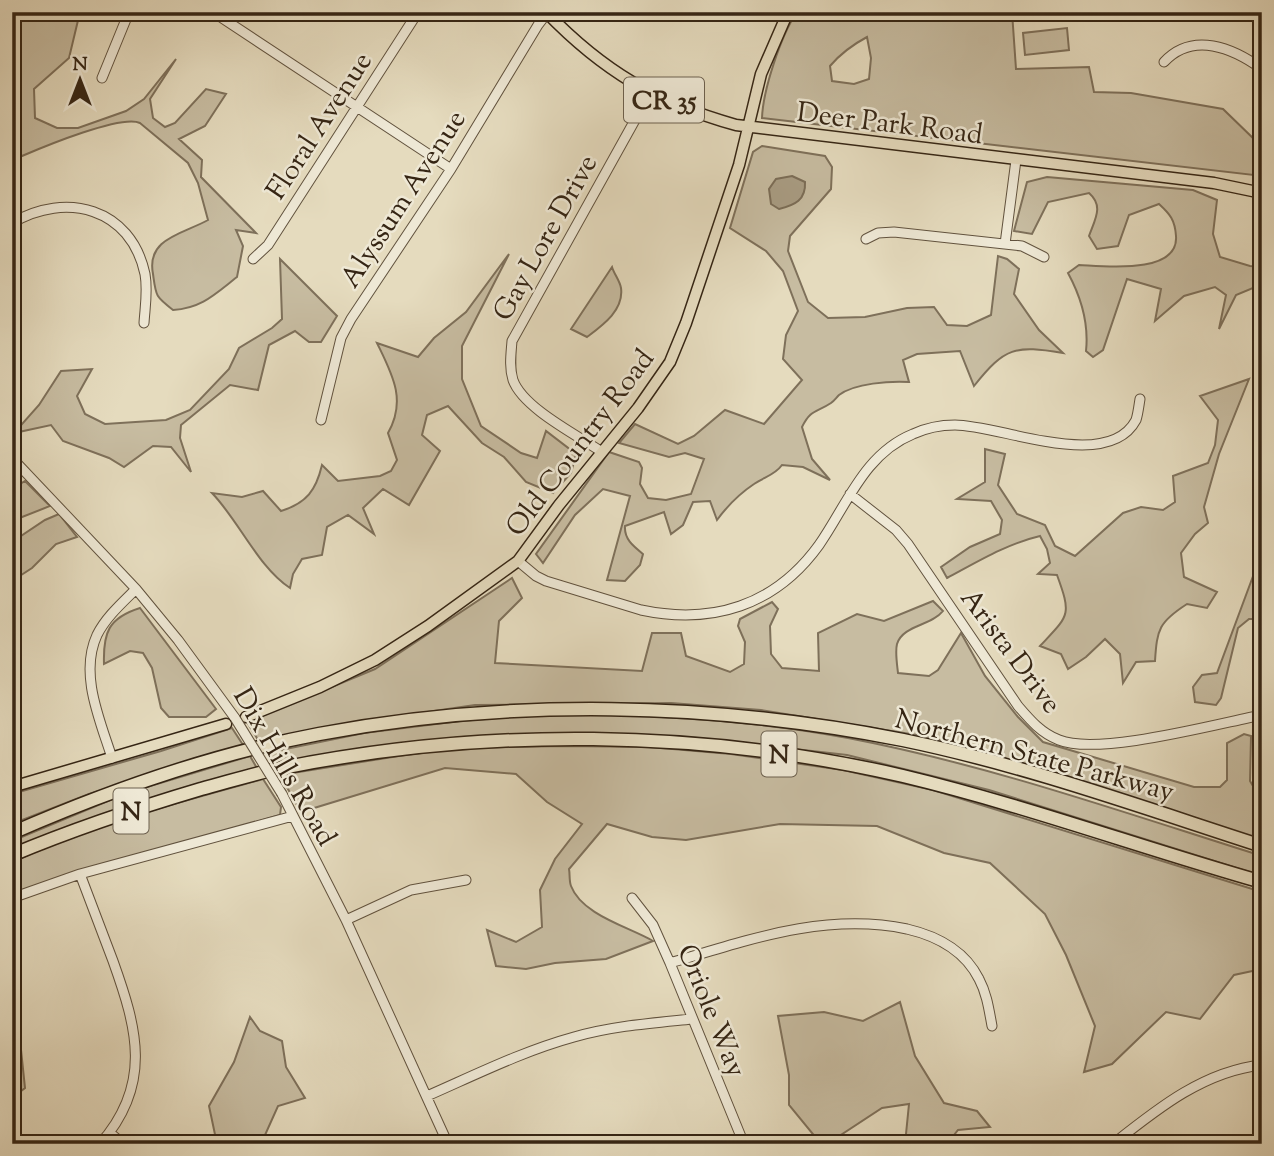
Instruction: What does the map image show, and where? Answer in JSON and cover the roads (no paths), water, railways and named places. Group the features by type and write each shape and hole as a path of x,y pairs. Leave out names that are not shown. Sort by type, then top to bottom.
{"highway":[{"name":"Northern State Parkway","path":"12,833 107,794 173,772 318,734 407,721 592,708 726,714 902,740 988,761 1262,846"},
{"name":"Northern State Parkway","path":"12,855 93,822 282,768 448,743 628,739 725,747 821,760 903,776 1262,882"}],"main road":[{"name":"Old Country Road","path":"246,717 320,687 375,660 428,626 518,561 638,408 670,362 686,323 739,165 761,74 788,12"},
{"name":"Deer Park Road","path":"547,13 589,52 650,93 680,108 748,128 1202,182 1262,192"},
{"path":"12,787 226,724"}],"street":[{"path":"102,78 129,12"},
{"path":"213,12 451,169"},
{"name":"Floral Avenue","path":"253,259 268,245 418,12"},
{"name":"Alyssum Avenue","path":"321,420 341,338 351,319 451,169 547,13"},
{"path":"1164,62 1185,47 1216,46 1243,55 1262,69"},
{"name":"Gay Lore Drive","path":"602,452 519,393 510,361 512,341 650,93"},
{"path":"1005,244 1016,160"},
{"path":"12,223 47,208 67,206 83,208 113,223 135,248 141,262 147,291 144,323"},
{"path":"866,239 878,233 894,232 1022,246 1044,257"},
{"path":"518,561 546,581 640,610 681,615 719,613 739,608 760,599 802,565 819,545 878,455 894,443 936,427 957,425 1092,446 1111,441 1125,432 1136,419 1140,399"},
{"name":"Dix Hills Road","path":"12,458 136,589 217,692 282,794 346,920 448,1144"},
{"name":"Arista Drive","path":"850,494 873,510 908,544 1018,706 1038,729 1060,741 1088,745 1118,743 1262,715"},
{"path":"113,758 93,694 90,664 92,649 107,620 136,589"},
{"path":"12,898 80,874 293,816"},
{"path":"80,874 125,996 137,1049 135,1073 126,1101 110,1133 100,1144"},
{"path":"346,920 411,890 466,880"},
{"name":"Oriole Way","path":"632,898 653,925 744,1144"},
{"path":"670,963 751,938 794,929 834,923 890,925 944,942 963,957 979,978 986,995 992,1026"},
{"path":"428,1096 575,1036 625,1026 692,1019"},
{"path":"1113,1144 1189,1089 1216,1076 1262,1065"},
{"path":"110,1133 123,1144"}]}
